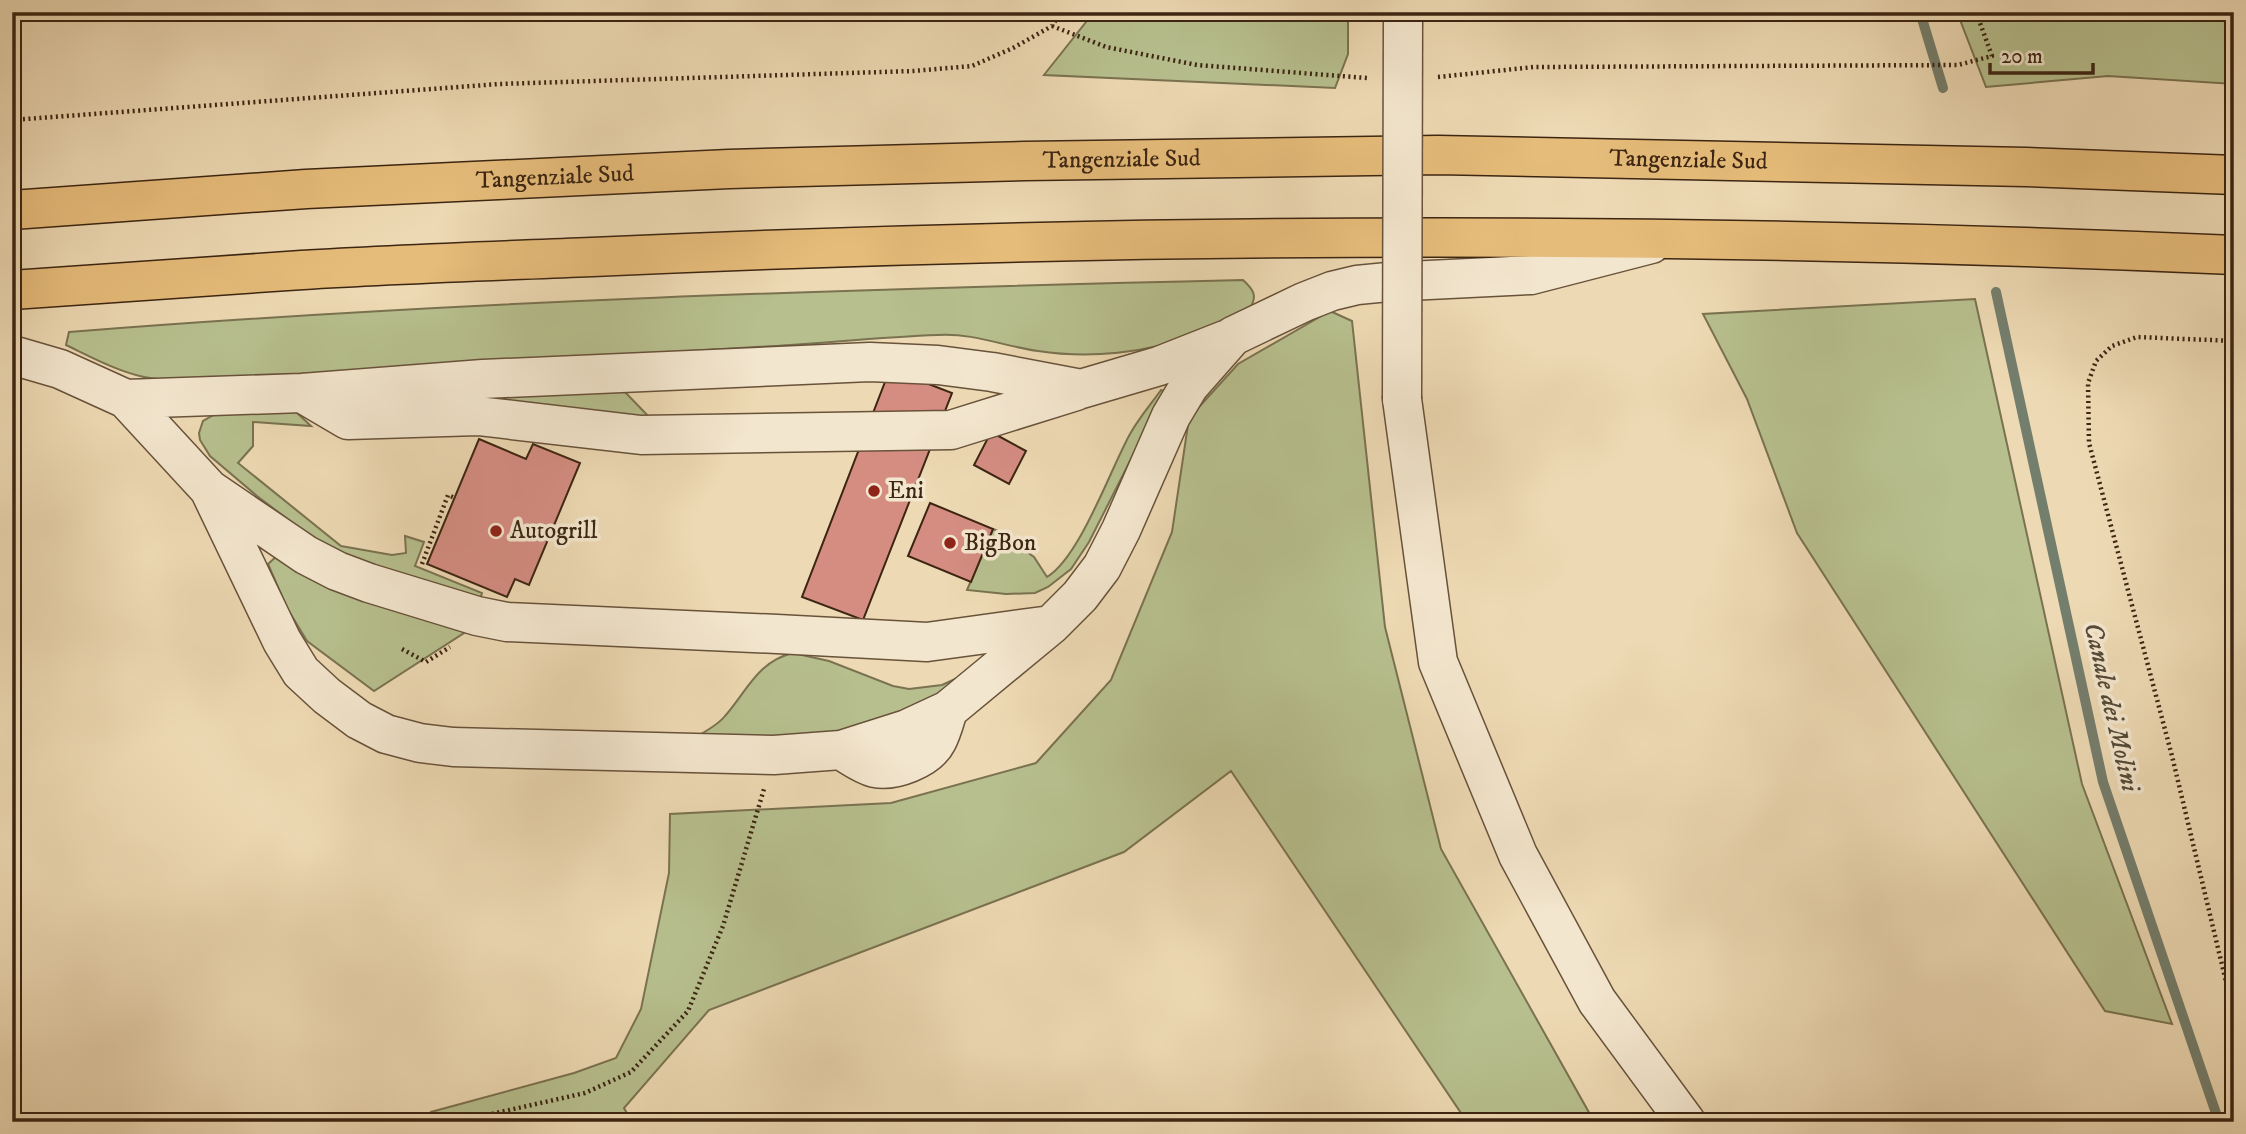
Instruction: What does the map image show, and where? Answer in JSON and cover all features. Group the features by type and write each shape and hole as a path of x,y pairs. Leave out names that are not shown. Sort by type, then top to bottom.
{"highway":[{"name":"Tangenziale Sud","path":"12,210 320,188 729,169 1025,161 1438,155 2026,167 2234,175"},
{"path":"12,290 306,270 785,249 1063,241 1670,239 2029,246 2234,255"}],"street":[{"path":"1403,14 1402,399 1438,662 1518,855 1597,1001 1686,1122"},
{"path":"302,393 348,420 478,416 641,435 950,430 1197,353 1332,291 1388,282 1531,275 1670,239"},
{"path":"209,489 282,642 302,672 327,696 359,720 386,734 419,743 453,747 774,755 841,750 907,729 948,710 1051,625 1080,597 1101,567 1121,530 1171,416 1188,386 1233,336"},
{"path":"12,355 60,369 126,399 209,489 306,555 369,583 477,616 507,622 927,642 1051,625"},
{"path":"126,399 302,393 483,379 870,362 938,365 1082,389"}],"path":[{"path":"12,120 499,84 913,71 972,66 1013,48 1052,26 1061,12"},
{"path":"1437,78 1534,68 1958,65 1992,56 1976,12"},
{"path":"1052,26 1105,47 1197,65 1374,78"},
{"path":"2234,341 2137,337 2112,346 2096,361 2088,383 2089,443 2172,757 2234,1015"},
{"path":"478,1122 487,1115 585,1093 631,1072 688,1011 723,926 774,755"}],"green space":[{"path":"1094,12 1348,12 1348,54 1335,88 1044,75"},
{"path":"1957,12 2234,12 2234,84 2108,76 1986,87"},
{"path":"1243,280 1254,293 1249,310 1177,341 1118,353 1038,351 976,338 938,335 176,380 134,374 66,345 69,332 362,312 802,292"},
{"path":"1975,299 2082,784 2172,1024 2105,1011 1797,533 1747,399 1703,314"},
{"path":"1330,311 1352,321 1385,627 1441,849 1591,1116 1598,1122 1467,1122 1231,771 1124,852 709,1010 624,1108 632,1122 422,1122 431,1112 574,1073 616,1058 641,1009 669,873 670,814 891,803 1036,763 1111,680 1172,532 1189,418 1238,364"},
{"path":"622,389 654,422 478,403 475,396"},
{"path":"1161,390 1165,392 1089,542 1071,569 1048,587 1035,593 1006,594 967,590 993,529 1034,557 1047,577 1059,567 1093,512 1130,434"},
{"path":"295,411 311,426 253,422 253,446 238,463 341,546 392,555 406,553 405,536 424,542 415,566 482,593 480,600 349,559 318,542 210,456 200,440 203,421 217,413"},
{"path":"277,556 464,633 374,691 307,641 287,608 268,564"},
{"path":"793,653 829,661 893,686 909,689 942,685 964,675 928,703 826,736 698,736 722,719 762,670 781,657"}],"building":[{"path":"890,369 952,393 863,620 802,597"},
{"path":"991,432 1026,451 1009,484 974,465"},
{"name":"Autogrill","path":"479,439 526,459 533,444 580,463 529,585 515,579 507,597 427,564"},
{"name":"BigBon","path":"930,503 993,529 971,582 908,556"}],"waterway":[{"name":"Canale dei Molini","path":"1920,12 1943,88"},
{"name":"Canale dei Molini","path":"1996,292 2103,782 2219,1122"}],"place":[{"name":"Eni","path":"874,491"},
{"name":"Autogrill","path":"496,531"},
{"name":"BigBon","path":"950,543"}]}
